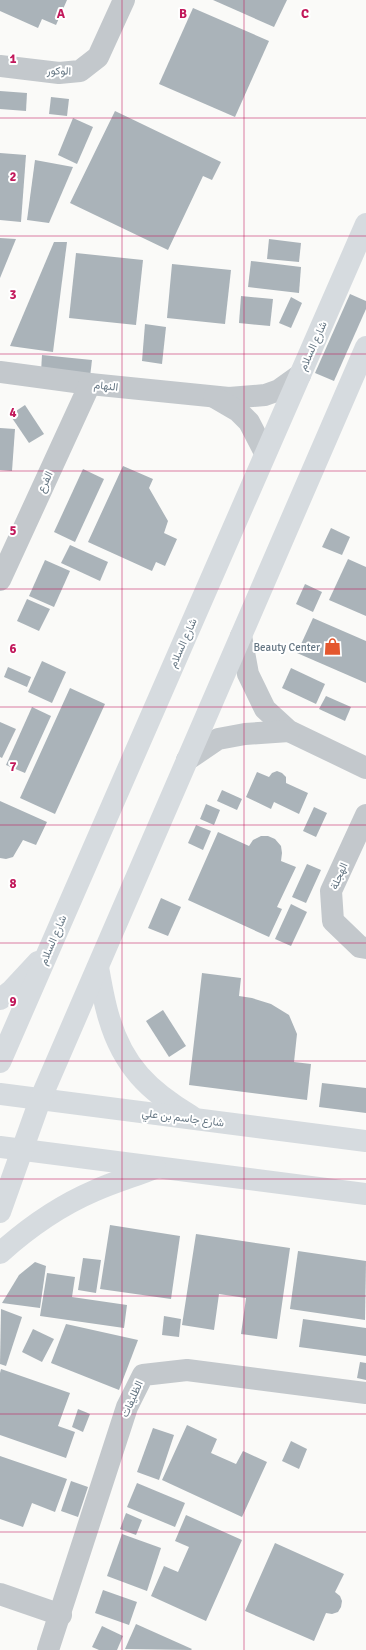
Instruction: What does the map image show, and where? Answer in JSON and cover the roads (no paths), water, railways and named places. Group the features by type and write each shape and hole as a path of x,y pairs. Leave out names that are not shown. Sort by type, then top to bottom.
{"main road":[{"name":"شارع السلام","path":"0,1062 366,224"},
{"path":"0,1212 40,1100 366,347"},
{"path":"0,999 11,991 48,950"},
{"path":"98,967 109,1018 124,1056 139,1076 166,1101 197,1120"},
{"name":"شارع جاسم بن علي","path":"0,1094 366,1141"},
{"path":"0,1147 366,1194"},
{"path":"0,1253 18,1237 48,1215 94,1190 158,1167"}],"street":[{"name":"الوكور","path":"0,66 59,73 80,71 98,57 124,0"},
{"name":"النهام","path":"0,372 90,384 229,398 265,395 279,390 300,375"},
{"name":"الفرع","path":"0,580 90,384"},
{"name":"النهام","path":"213,397 238,411 250,422 265,453"},
{"path":"241,636 248,674 265,709 289,731 366,768"},
{"path":"187,760 218,739 245,734 289,731"},
{"name":"الهجلة","path":"366,815 331,891 333,921 360,947 366,948"},
{"name":"الظليفات","path":"48,1650 61,1615 126,1407 143,1375 187,1370 366,1393"},
{"path":"0,1594 61,1615"}],"place":[{"name":"Beauty Center","path":"333,647"}]}
